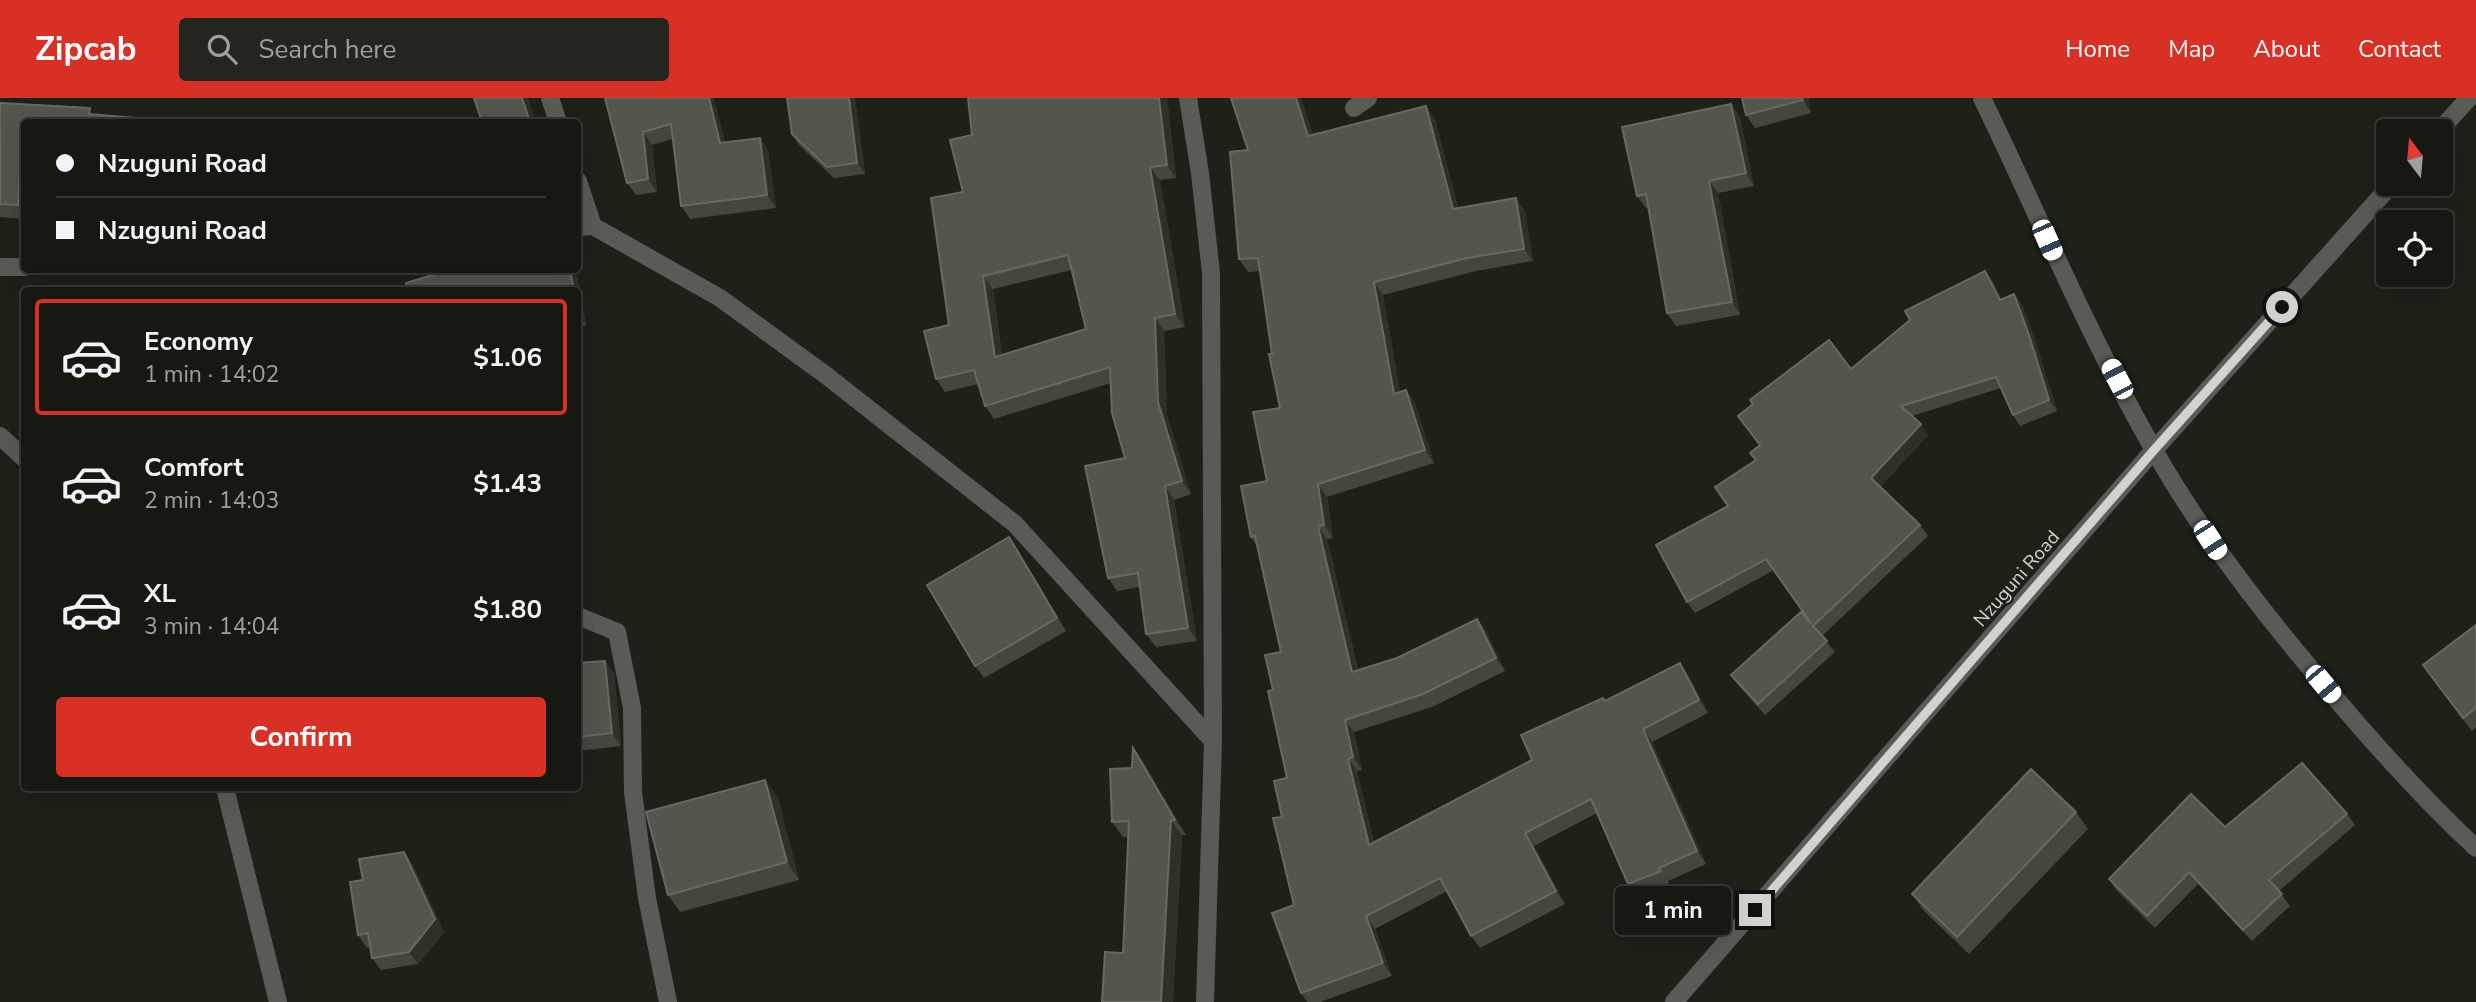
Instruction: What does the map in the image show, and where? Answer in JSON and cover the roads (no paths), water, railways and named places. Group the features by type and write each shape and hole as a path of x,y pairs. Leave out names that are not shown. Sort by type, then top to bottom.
{"street":[{"path":"550,98 557,119"},
{"path":"1188,98 1200,173 1211,273 1213,741 1205,1002"},
{"path":"1982,98 2067,284 2154,450 2222,558 2288,643 2374,746 2429,804 2476,848"},
{"path":"2448,119 2463,99"},
{"name":"Nzuguni Road","path":"1674,1002 2154,450 2381,196"},
{"path":"581,201 585,227 720,298 827,376 1015,524 1213,741"},
{"path":"0,267 21,267"},
{"path":"0,436 21,455"},
{"path":"581,617 617,632 632,708 634,792 647,898 668,1002"},
{"path":"226,791 278,1002"}]}
